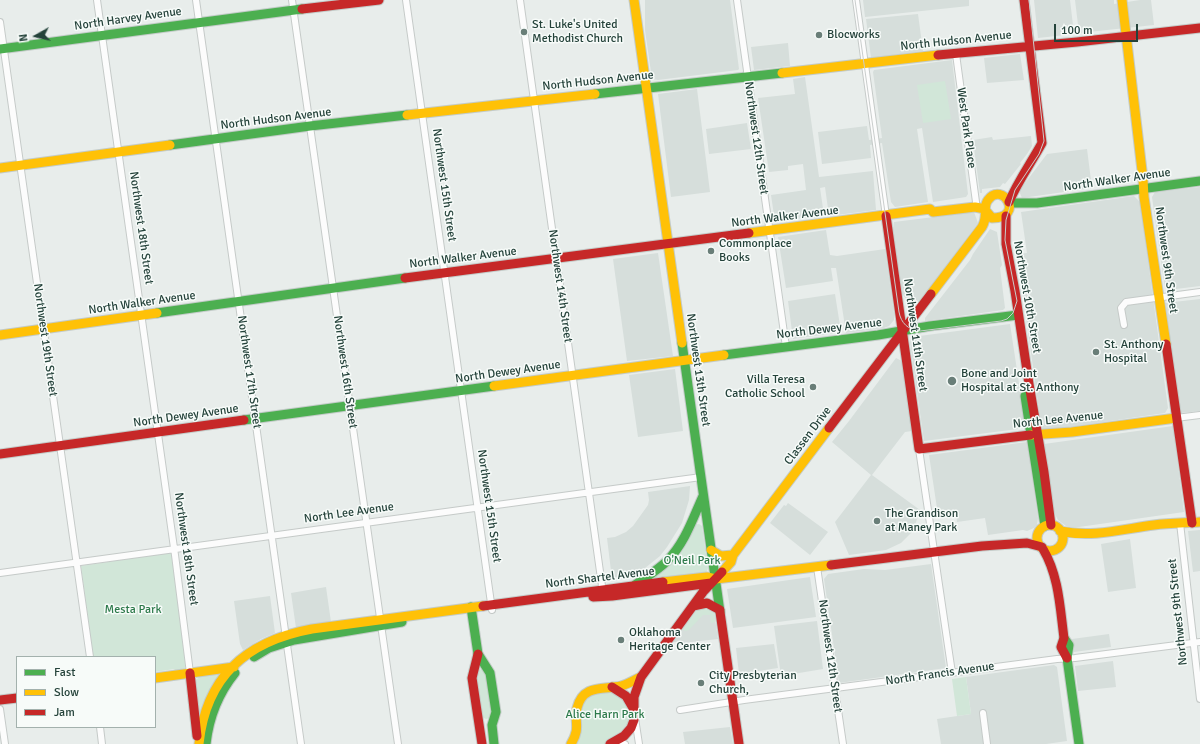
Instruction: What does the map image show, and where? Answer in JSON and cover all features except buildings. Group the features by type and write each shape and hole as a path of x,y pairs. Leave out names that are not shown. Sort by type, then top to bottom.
{"street":[{"name":"Northwest 18th Street","path":"97,0 158,432 190,673"},
{"name":"Northwest 17th Street","path":"196,0 301,744"},
{"name":"Northwest 16th Street","path":"292,0 398,744"},
{"name":"North Harvey Avenue","path":"2,48 379,0"},
{"name":"Northwest 15th Street","path":"406,0 443,273 491,607"},
{"name":"Northwest 14th Street","path":"520,0 603,593"},
{"name":"Northwest 13th Street","path":"634,0 701,477 714,581 720,610 739,744"},
{"name":"Northwest 12th Street","path":"737,0 786,347"},
{"name":"Northwest 11th Street","path":"856,0 902,331 952,673"},
{"path":"1024,0 1042,144 1037,154 1016,186 1006,215 995,219 990,216 986,210 986,202 993,196 1009,188 1037,154"},
{"name":"Northwest 9th Street","path":"1122,0 1144,188 1176,418 1196,522"},
{"name":"Northwest 19th Street","path":"0,22 2,48 90,656"},
{"name":"North Hudson Avenue","path":"0,168 310,126 748,76 1200,28"},
{"name":"West Park Place","path":"956,54 976,202"},
{"name":"North Walker Avenue","path":"1006,215 1015,209 1037,203 1200,181"},
{"path":"993,196 1005,197 1009,203"},
{"name":"North Walker Avenue","path":"930,210 932,206 976,202 993,196"},
{"name":"North Walker Avenue","path":"1009,203 1037,203"},
{"name":"North Walker Avenue","path":"0,335 443,273 930,210 933,212 975,207 986,210"},
{"name":"Classen Drive","path":"611,743 630,731 633,724 634,697 640,677 695,604 731,562 733,555 984,223 986,210"},
{"name":"Northwest 10th Street","path":"1006,215 1004,240 1015,289 1016,315"},
{"name":"Classen Drive","path":"902,331 920,317 987,226 995,219"},
{"name":"Northwest 10th Street","path":"995,219 999,228 1016,315 1035,435 1045,528"},
{"path":"1124,325 1122,308 1126,302 1200,292"},
{"name":"North Dewey Avenue","path":"0,454 350,405 880,335 930,326 1016,315"},
{"name":"North Lee Avenue","path":"919,448 1200,415"},
{"name":"North Lee Avenue","path":"0,574 367,522 701,477"},
{"path":"625,594 632,586 659,568 676,551 688,531 703,495"},
{"path":"1078,744 1067,658 1062,650 1061,644 1064,638 1054,571 1049,557 1037,540 1045,528 1056,527 1060,531 1068,533 1086,534 1196,522"},
{"name":"Northwest 9th Street","path":"1180,523 1197,643 1200,699"},
{"name":"North Shartel Avenue","path":"603,593 612,596 685,586 742,576 982,546 1026,538 1045,528"},
{"path":"1054,571 1062,538 1060,531"},
{"path":"1043,548 1050,550 1059,546 1066,540 1086,534"},
{"name":"North Shartel Avenue","path":"982,546 1027,543 1043,548"},
{"path":"711,550 721,556 733,555 734,568 742,576"},
{"name":"Northwest 12th Street","path":"817,567 843,744"},
{"name":"North Shartel Avenue","path":"156,678 241,666 260,653 298,632 381,623 603,593 632,586 706,577 714,581"},
{"path":"685,586 694,592 695,604 707,603 720,610"},
{"path":"472,610 478,654 472,678 482,744"},
{"name":"North Shartel Avenue","path":"231,668 252,651 264,644 286,638"},
{"name":"North Francis Avenue","path":"680,710 1056,659 1197,643"},
{"path":"478,654 490,673 496,712 492,722 494,744"},
{"path":"206,744 209,722 215,703 229,680 241,666"},
{"path":"198,744 207,706 220,682 231,668"},
{"path":"190,673 198,744"},
{"path":"572,744 578,730 577,710 582,698 587,693 593,689 601,687 612,687 625,684 640,677"},
{"path":"612,687 626,696 634,712 639,744"},
{"path":"0,700 16,698"},
{"path":"0,709 5,744"},
{"path":"982,713 987,744"},
{"path":"479,723 492,722"},
{"path":"100,728 102,744"},
{"path":"611,743 618,742 625,744"}],"shaded area":[{"path":"645,0 730,0 739,69 658,80 652,79 645,30"},
{"path":"863,0 969,0 969,6 865,17"},
{"path":"1034,0 1070,0 1074,34 1038,38"},
{"path":"1075,0 1114,0 1114,4 1151,0 1154,25 1079,33"},
{"path":"918,14 923,51 871,58 866,19"},
{"path":"788,43 790,66 754,70 751,47"},
{"path":"1020,54 1024,80 987,83 984,58"},
{"path":"952,60 968,194 966,197 933,202 922,128 917,129 928,202 895,207 891,202 882,143 870,145 871,158 822,164 818,132 867,126 869,140 882,138 873,72 874,70"},
{"path":"805,77 819,177 873,171 876,210 829,216 825,187 820,188 824,215 775,222 771,195 806,190 803,164 788,166 788,170 769,172 758,98 795,94 793,79"},
{"path":"697,89 710,192 671,197 658,94"},
{"path":"747,123 751,149 709,154 706,129"},
{"path":"1031,136 1032,146 1020,163 1021,164 1005,184 1003,183 1000,187 982,189 982,193 980,193 973,140 992,137 993,140"},
{"path":"1087,149 1092,188 1022,198 1019,191 1047,154"},
{"path":"1200,187 1200,286 1168,290 1165,288 1152,197 1155,192"},
{"path":"1134,196 1140,202 1168,408 1165,413 1042,431 1017,254 1027,253 1021,212"},
{"path":"974,212 978,223 923,297 913,303 909,302 902,294 893,228 894,222"},
{"path":"990,229 997,232 1002,265 1000,268 1005,308 1003,310 925,321 925,318 970,260"},
{"path":"826,230 830,255 837,256 885,249 894,313 894,320 889,326 846,333 836,268 831,268 833,281 786,288 778,237"},
{"path":"658,253 673,356 627,361 613,259"},
{"path":"835,294 841,332 793,339 788,301"},
{"path":"1200,299 1200,411 1181,413 1165,303"},
{"path":"1010,324 1025,423 1018,429 924,441 910,342 912,337"},
{"path":"896,358 902,361 912,431 905,432 872,475 920,510 913,531 901,543 886,550 849,555 835,522 871,475 832,442"},
{"path":"675,369 683,431 638,437 629,375"},
{"path":"1173,426 1184,512 1072,528 1066,526 1058,520 1052,508 1044,444"},
{"path":"1027,442 1038,518 1037,525 1034,528 1027,531 1023,530 988,535 985,518 957,522 956,513 938,515 929,455"},
{"path":"690,486 689,500 682,523 660,556 645,568 612,579 607,538 615,537 626,532 633,526 648,505 648,492"},
{"path":"788,503 828,532 810,555 770,523 784,505 786,506"},
{"path":"1200,530 1200,571 1193,572 1188,531"},
{"path":"1130,539 1136,588 1108,592 1101,544"},
{"path":"931,564 946,668 839,683 824,579 828,574 864,569 885,570"},
{"path":"810,577 816,617 733,628 727,589"},
{"path":"326,587 331,622 296,628 291,593"},
{"path":"270,596 275,633 261,639 243,650 240,644 234,601"},
{"path":"700,606 714,612 718,639 683,643 673,642"},
{"path":"817,621 823,669 781,676 774,626"},
{"path":"1109,634 1111,647 1074,652 1072,639"},
{"path":"774,644 778,668 739,674 736,648"},
{"path":"1113,661 1116,687 1078,691 1075,666"},
{"path":"1054,665 1057,667 1067,741 1046,744 941,744 937,719 971,714 966,677"},
{"path":"730,727 733,744 685,744 683,732"}],"green space":[{"path":"945,81 951,119 923,123 917,85"},
{"name":"O'Neil Park","path":"699,524 702,526 708,568 706,573 652,582 649,578 694,525"},
{"name":"Mesta Park","path":"170,553 172,555 187,662 185,668 176,671 174,669 156,672 156,656 93,656 81,566"},
{"path":"700,606 710,607 715,616 715,622 711,623 710,615 703,615 689,630 685,631 682,629"},
{"path":"482,669 485,671 493,712 490,718 486,719 482,717 475,676 478,670"},
{"path":"219,673 221,675 200,719 195,681 199,677"},
{"path":"966,677 971,714 957,716 952,679"},
{"name":"Alice Harn Park","path":"608,690 626,699 632,715 625,732 606,744 575,744 581,731 582,725 580,715 582,704 589,695"}],"tram line":[{"path":"855,0 899,312 903,323 912,329 920,331 1001,321 1007,319 1013,313 1017,301 1005,240 1006,220 1015,190 1039,154 1044,141 1029,0"}],"traffic: fast":[{"path":"0,49 302,9"},
{"path":"595,94 782,73"},
{"path":"170,145 310,126 407,115"},
{"path":"1009,203 1037,203 1200,181"},
{"path":"157,313 405,278"},
{"path":"724,355 1018,315"},
{"path":"682,343 720,612"},
{"path":"244,420 494,386"},
{"path":"1025,396 1045,526"},
{"path":"635,585 660,567 673,554 688,530 703,496"},
{"path":"471,607 478,654 490,673 496,712 492,725 494,744"},
{"path":"254,657 269,648 294,640 402,622"},
{"path":"1064,638 1069,645 1067,658 1079,744"},
{"path":"206,744 209,724 215,706 235,673"}],"traffic: slow":[{"path":"634,0 682,343"},
{"path":"1122,0 1144,197 1166,344"},
{"path":"782,73 938,55"},
{"path":"407,115 595,94"},
{"path":"0,168 170,145"},
{"path":"931,294 982,227 985,219 986,203 988,200 994,195 999,194 1008,202 1008,212 1002,216 992,218 986,211"},
{"path":"749,233 930,209 933,212 975,207 985,209"},
{"path":"0,335 157,313"},
{"path":"494,386 724,355"},
{"path":"1030,435 1072,432 1176,418"},
{"path":"722,572 731,562 733,555 829,428"},
{"path":"1060,531 1084,534 1119,531 1160,524 1200,522"},
{"path":"1050,525 1059,529 1063,538 1059,547 1050,551 1041,547 1037,538 1041,529 1050,525"},
{"path":"711,550 721,556 733,555"},
{"path":"663,582 707,577 716,579 831,565"},
{"path":"199,744 203,720 210,699 221,681 234,666 250,653 268,642 312,629 483,606"},
{"path":"156,678 234,667"},
{"path":"571,744 577,729 577,708 584,695 594,690 621,686 641,677"}],"traffic: jam":[{"path":"302,9 379,0"},
{"path":"1009,202 1020,179 1042,143 1024,0"},
{"path":"938,55 1077,42 1200,28"},
{"path":"886,216 919,449 1030,435"},
{"path":"1006,216 1006,244 1044,472 1051,525"},
{"path":"405,278 749,233"},
{"path":"829,428 931,294"},
{"path":"1166,344 1192,523"},
{"path":"0,454 244,420"},
{"path":"831,565 982,546 1027,543 1042,547"},
{"path":"1043,549 1056,581 1064,638 1061,647 1067,658"},
{"path":"610,744 624,736 631,728 634,720 634,697 641,677 703,592 722,572"},
{"path":"483,606 663,582"},
{"path":"593,597 612,596 711,583"},
{"path":"693,606 707,603 720,610"},
{"path":"720,612 739,744"},
{"path":"478,654 472,678 482,744"},
{"path":"190,673 197,736"},
{"path":"612,687 626,696 633,708"},
{"path":"0,700 16,698"}],"place":[{"name":"St. Luke's United Methodist Church","path":"524,32"},
{"name":"Blocworks","path":"819,35"},
{"name":"Commonplace Books","path":"711,251"},
{"name":"St. Anthony Hospital","path":"1096,352"},
{"name":"Bone and Joint Hospital at St. Anthony","path":"952,381"},
{"name":"Villa Teresa Catholic School","path":"813,387"},
{"name":"The Grandison at Maney Park","path":"877,521"},
{"name":"Oklahoma Heritage Center","path":"621,640"},
{"name":"City Presbyterian Church,","path":"701,683"}]}
